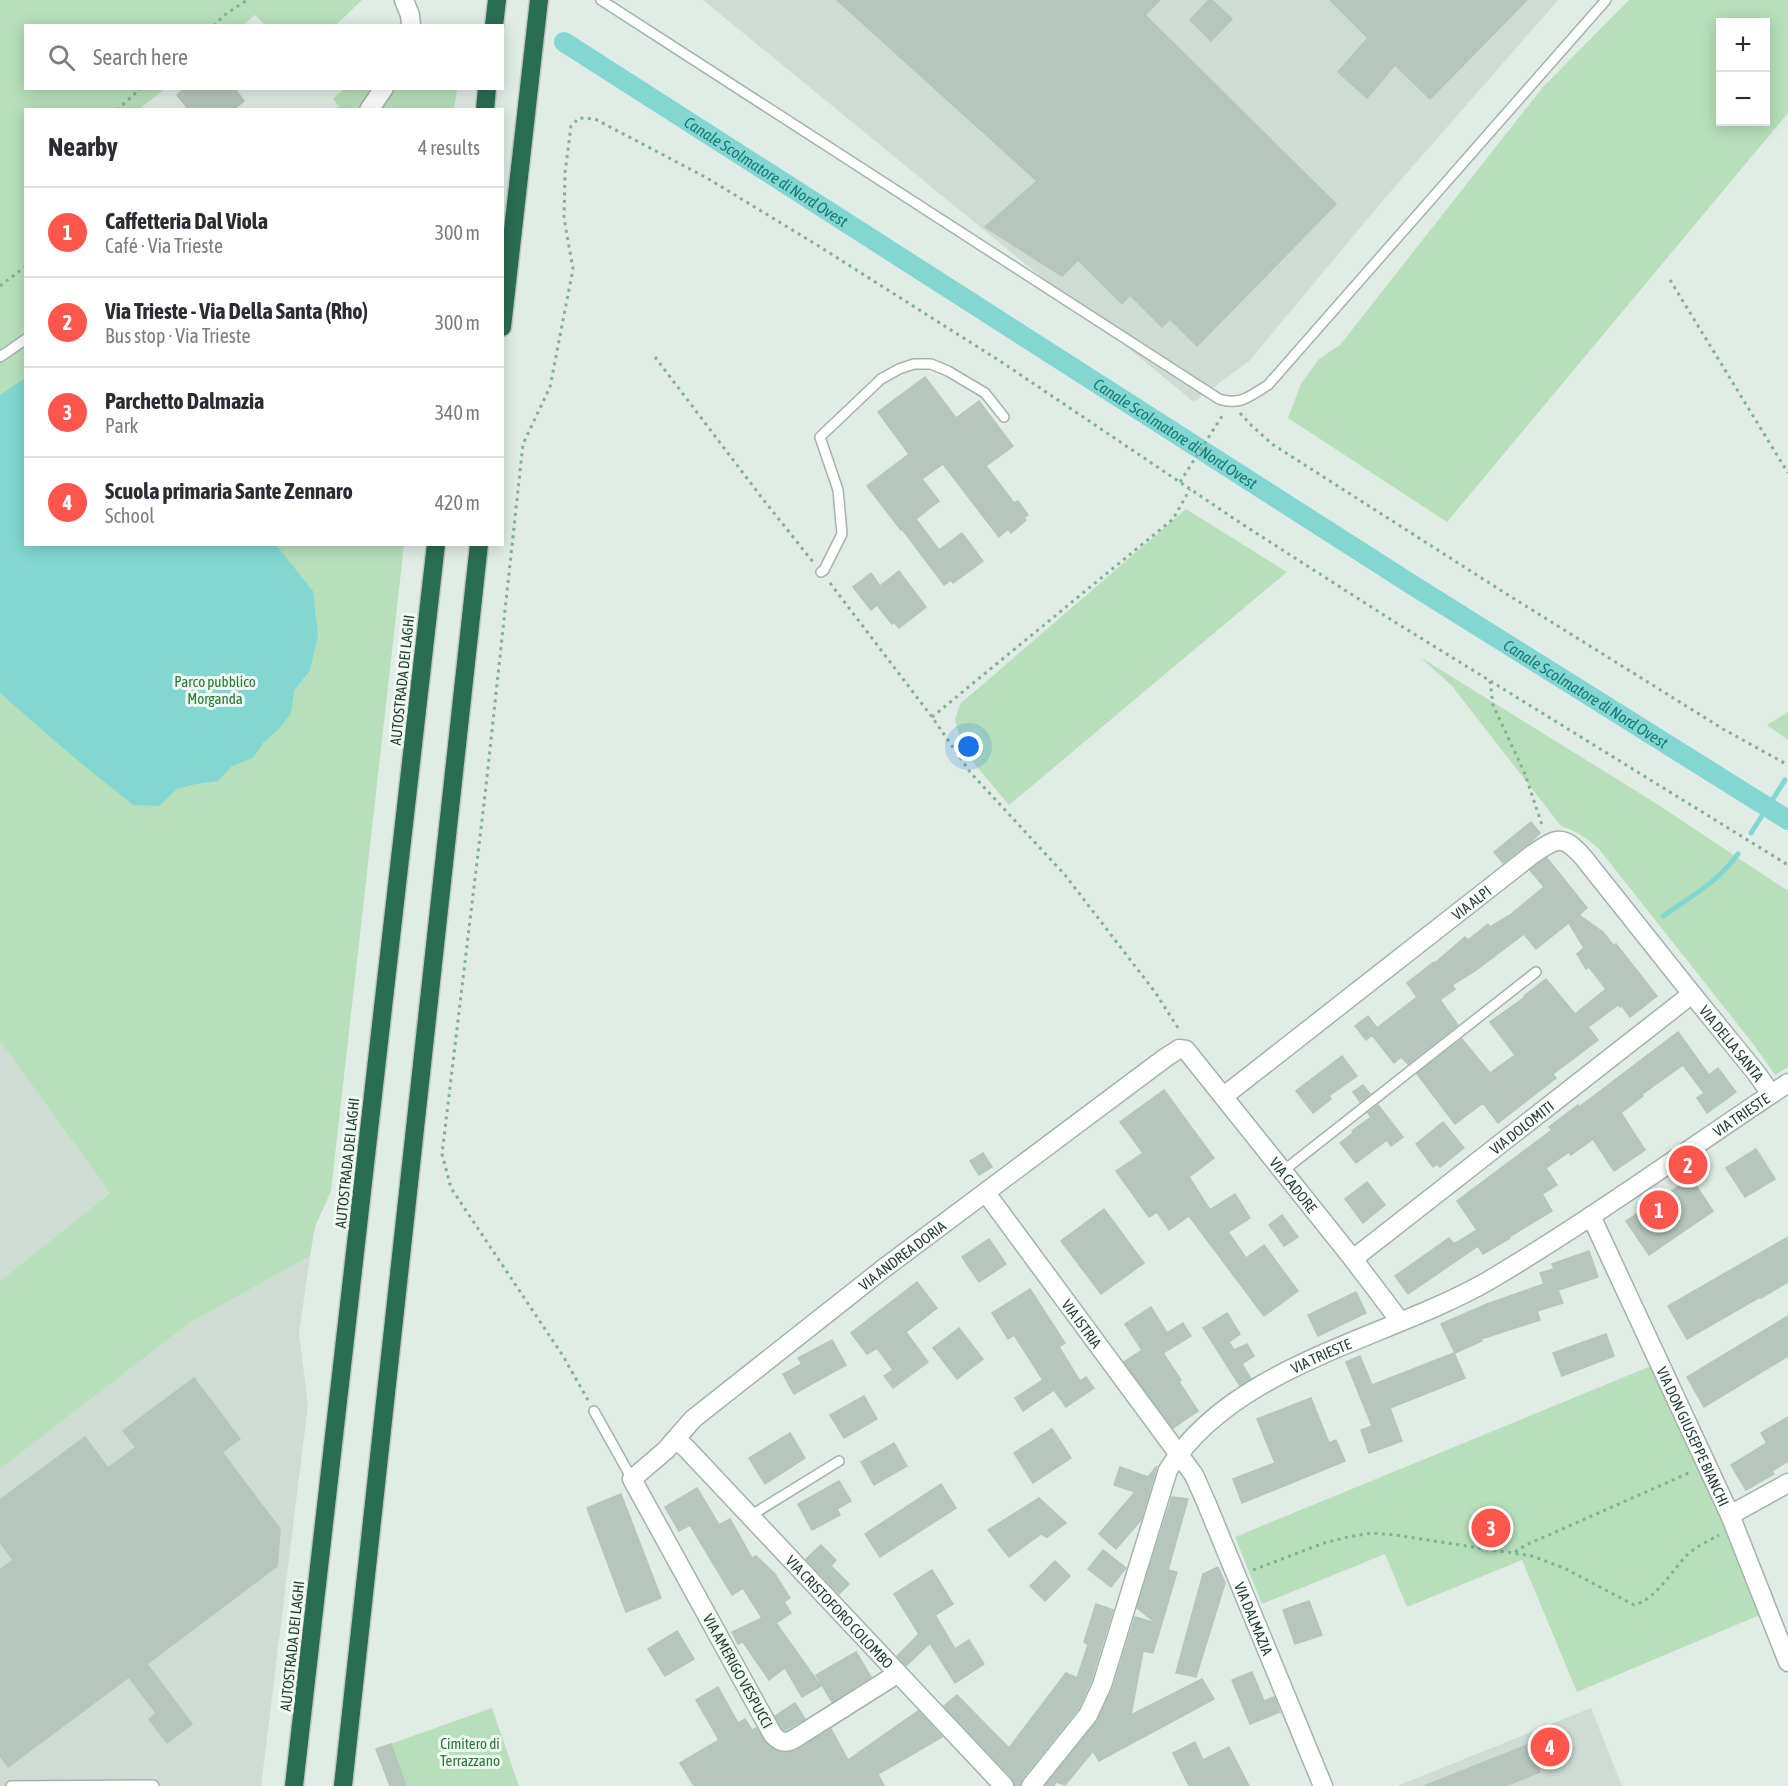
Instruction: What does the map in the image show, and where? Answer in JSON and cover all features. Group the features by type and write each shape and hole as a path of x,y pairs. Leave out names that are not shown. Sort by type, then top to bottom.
{"highway":[{"path":"494,24 497,0"},
{"path":"504,309 539,0"},
{"path":"485,108 487,90"},
{"name":"AUTOSTRADA DEI LAGHI","path":"294,1786 436,546"},
{"path":"344,1786 479,546"}],"street":[{"path":"404,0 411,24"},
{"path":"370,108 383,90"},
{"path":"1549,843 1562,840 1571,844 1692,994"},
{"name":"VIA ALPI","path":"1224,1096 1549,843"},
{"name":"VIA DELLA SANTA","path":"1692,994 1771,1094"},
{"name":"VIA DOLOMITI","path":"1353,1259 1692,994"},
{"name":"VIA ANDREA DORIA","path":"632,1479 676,1439 693,1419 883,1269 1165,1058 1179,1049 1186,1050"},
{"name":"VIA CADORE","path":"1186,1050 1400,1321"},
{"name":"VIA TRIESTE","path":"1031,1786 1091,1709 1102,1684 1168,1470 1178,1455 1209,1421 1264,1383 1438,1306 1487,1281 1591,1216 1788,1083"},
{"name":"VIA ISTRIA","path":"986,1193 1178,1455"},
{"name":"VIA DON GIUSEPPE BIANCHI","path":"1591,1216 1732,1521 1788,1662"},
{"name":"VIA CRISTOFORO COLOMBO","path":"676,1439 1004,1786"},
{"name":"VIA DALMAZIA","path":"1178,1455 1194,1475 1206,1502 1323,1786"},
{"name":"VIA AMERIGO VESPUCCI","path":"632,1479 773,1735 778,1740 788,1742 794,1739 897,1674"},
{"path":"1732,1521 1788,1483"}],"lane":[{"path":"601,0 1219,399 1231,403 1247,398 1268,385 1606,0"},
{"path":"0,357 24,340"},
{"path":"821,572 842,534 838,490 820,438 881,379 914,364 931,364 948,371 985,393 1004,417"},
{"path":"1283,1171 1536,972"},
{"path":"594,1411 632,1479"},
{"path":"750,1516 838,1461"},
{"path":"12,1786 154,1786"}],"path":[{"path":"216,24 247,0"},
{"path":"119,108 139,90"},
{"path":"594,1411 563,1356 451,1188 442,1154 523,444 550,387 573,269 564,218 565,173 571,126 579,118 595,119 707,177 817,244 1003,363 1390,619 1788,865"},
{"path":"0,286 24,268"},
{"path":"1670,280 1788,473"},
{"path":"655,357 932,717 970,772 1065,875 1142,974 1178,1027 1186,1050"},
{"path":"1231,403 1251,426 1272,444 1544,618 1723,729 1788,765"},
{"path":"1180,482 1216,424"},
{"path":"932,717 1173,519 1190,488"},
{"path":"1490,681 1493,705 1525,774 1549,843"},
{"path":"1515,1552 1526,1545 1706,1465"},
{"path":"1245,1572 1324,1543 1371,1533 1395,1534 1515,1552 1546,1560 1634,1605 1652,1596 1688,1554 1732,1521"}],"shaded area":[{"path":"703,0 1558,0 1379,205 1249,361 1194,402"},
{"path":"0,1041 110,1193 0,1281"},
{"path":"310,1256 299,1334 308,1405 261,1786 0,1786 0,1469 191,1322"},
{"path":"1591,1708 1622,1786 1397,1786"}],"green space":[{"path":"0,0 362,0 337,24 264,24 255,15 244,24 24,24 24,90 164,90 140,108 24,108 24,546 404,546 331,1191 315,1227 310,1256 191,1322 0,1469 0,1281 110,1193 0,1041"},
{"path":"1629,0 1788,0 1788,113 1447,522 1288,418 1301,384 1319,359 1340,345 1543,87"},
{"path":"343,90 457,90 454,108 337,108 339,106 333,99"},
{"path":"1186,509 1287,572 1009,805 963,750 955,720 960,704"},
{"path":"1420,657 1657,804 1788,891 1788,1067 1775,1075 1754,1045 1599,849 1581,835 1561,826 1452,686"},
{"path":"1788,712 1788,740 1767,725"},
{"path":"1651,1366 1762,1614 1577,1692 1522,1560 1407,1607 1385,1554 1262,1604 1235,1537"},
{"name":"Cimitero di Terrazzano","path":"492,1708 519,1786 390,1786 376,1749"}],"water":[{"name":"Parco pubblico Morganda","path":"24,379 24,546 277,546 313,591 318,636 310,670 294,691 291,713 280,728 263,743 253,758 232,766 218,781 177,789 159,806 133,805 0,693 0,395"}],"building":[{"path":"837,0 1160,0 1145,15 1336,204 1197,346 1170,319 1162,327 1130,295 1122,304 1078,260 1062,276 985,227 1037,181"},
{"path":"1209,0 1212,0 1232,19 1211,41 1190,20"},
{"path":"1330,0 1527,0 1430,99 1395,65 1367,98 1338,72 1368,38"},
{"path":"183,90 236,90 244,101 235,108 187,108 177,95"},
{"path":"925,377 956,418 979,401 1013,446 986,466 1014,503 1018,501 1028,515 1024,518 1026,520 1011,533 1008,529 999,537 943,464 922,479 939,501 916,519 939,550 962,533 983,561 953,583 951,580 944,585 867,486 909,454 878,412"},
{"path":"899,571 926,607 899,628 894,622 892,624 877,605 871,610 853,587 871,573 880,586"},
{"path":"1531,822 1540,833 1503,863 1494,852"},
{"path":"1547,858 1587,908 1579,915 1603,932 1614,946 1616,944 1657,996 1630,1017 1622,1006 1618,1005 1588,1027 1598,1040 1553,1074 1556,1078 1498,1123 1483,1103 1455,1124 1417,1074 1462,1039 1490,1073 1515,1055 1490,1022 1546,979 1575,1014 1606,989 1589,967 1586,969 1577,954 1584,948 1570,925 1571,921 1536,949 1524,934 1475,971 1452,985 1455,989 1440,1000 1458,1025 1408,1064 1401,1057 1394,1063 1372,1035 1366,1040 1355,1026 1368,1016 1377,1028 1417,997 1407,983 1465,937 1468,940 1488,924 1490,927 1510,915 1544,887 1530,870"},
{"path":"1678,1032 1709,1075 1718,1068 1736,1092 1707,1113 1697,1098 1704,1093 1683,1065 1641,1095 1643,1096 1621,1113 1645,1150 1614,1171 1593,1139 1571,1155 1569,1152 1546,1168 1557,1185 1542,1194 1552,1211 1483,1254 1478,1246 1408,1294 1395,1276 1449,1238 1454,1244 1477,1230 1457,1201 1552,1130 1549,1127"},
{"path":"1342,1056 1357,1076 1329,1096 1331,1099 1313,1113 1296,1091"},
{"path":"1363,1085 1370,1094 1360,1102 1353,1092"},
{"path":"1164,1090 1214,1158 1189,1177 1210,1210 1235,1194 1250,1218 1228,1232 1246,1258 1264,1245 1298,1291 1264,1316 1189,1216 1169,1230 1157,1212 1149,1217 1116,1171 1143,1153 1120,1122"},
{"path":"1378,1105 1403,1137 1391,1146 1387,1140 1356,1163 1340,1143 1371,1117 1368,1113"},
{"path":"1443,1122 1464,1148 1440,1167 1437,1164 1433,1167 1416,1144"},
{"path":"1756,1149 1775,1179 1745,1197 1726,1168"},
{"path":"983,1153 992,1167 979,1175 970,1161"},
{"path":"1691,1178 1713,1211 1649,1255 1626,1221"},
{"path":"1367,1182 1385,1205 1363,1223 1345,1199"},
{"path":"1104,1209 1144,1263 1101,1294 1061,1241"},
{"path":"1282,1215 1298,1237 1284,1246 1269,1225"},
{"path":"1788,1237 1788,1282 1687,1339 1668,1306"},
{"path":"989,1239 1006,1264 979,1282 962,1257"},
{"path":"1589,1251 1598,1277 1558,1290 1563,1303 1537,1311 1540,1320 1481,1339 1482,1341 1455,1353 1441,1324 1487,1304 1544,1284 1540,1273 1554,1269 1552,1264"},
{"path":"917,1282 937,1308 906,1332 928,1362 893,1388 884,1376 893,1370 877,1348 867,1354 851,1333"},
{"path":"1030,1289 1065,1343 1059,1347 1080,1381 1086,1377 1094,1388 1066,1407 1054,1390 1023,1411 1015,1398 1043,1380 1014,1335 1008,1339 992,1313"},
{"path":"1356,1292 1366,1313 1318,1336 1308,1315"},
{"path":"1151,1307 1167,1333 1183,1323 1191,1336 1163,1353 1198,1411 1173,1428 1124,1362 1142,1350 1125,1324"},
{"path":"1227,1313 1240,1334 1229,1342 1234,1350 1247,1344 1254,1356 1242,1364 1251,1379 1240,1386 1203,1328"},
{"path":"1788,1316 1788,1356 1704,1407 1687,1377"},
{"path":"959,1328 983,1359 957,1379 933,1348"},
{"path":"1606,1334 1614,1356 1562,1376 1553,1353"},
{"path":"832,1340 846,1365 794,1394 783,1374 802,1364 798,1358"},
{"path":"1454,1353 1465,1378 1390,1408 1402,1441 1369,1453 1361,1430 1372,1426 1346,1362 1360,1356 1372,1385"},
{"path":"194,1378 240,1439 222,1452 280,1529 277,1566 147,1664 192,1724 167,1743 149,1719 156,1713 129,1677 8,1767 0,1756 0,1570 13,1560 0,1542 0,1500 85,1437 108,1468 136,1447 123,1431"},
{"path":"864,1396 877,1419 844,1438 830,1415"},
{"path":"1311,1398 1329,1443 1336,1440 1345,1461 1242,1503 1233,1479 1275,1463 1257,1419"},
{"path":"1788,1417 1788,1461 1772,1471 1774,1474 1746,1490 1731,1465 1767,1443 1761,1433"},
{"path":"1052,1429 1071,1458 1033,1483 1014,1453"},
{"path":"790,1433 805,1458 765,1484 749,1458"},
{"path":"894,1443 907,1466 874,1485 861,1462"},
{"path":"1157,1466 1141,1520 1116,1549 1099,1534 1135,1492 1114,1485 1120,1467 1148,1477"},
{"path":"839,1481 851,1501 837,1509 840,1515 812,1530 798,1504"},
{"path":"941,1484 956,1508 880,1557 865,1534"},
{"path":"697,1488 719,1525 730,1519 752,1558 756,1556 775,1574 790,1598 784,1602 791,1613 776,1623 821,1686 802,1697 785,1668 769,1680 743,1642 738,1644 732,1632 762,1618 743,1588 732,1595 690,1525 679,1531 665,1507"},
{"path":"621,1494 661,1598 626,1612 587,1508"},
{"path":"1172,1497 1188,1499 1168,1570 1177,1572 1153,1653 1143,1651 1131,1715 1202,1679 1214,1699 1099,1761 1093,1751 1065,1785 1056,1782 1054,1786 1045,1786 1098,1720 1113,1688 1135,1617 1156,1623 1137,1608"},
{"path":"1039,1498 1066,1523 1047,1537 1041,1534 1009,1557 988,1530"},
{"path":"821,1545 836,1560 831,1566 849,1584 839,1594 806,1559"},
{"path":"1103,1550 1126,1568 1111,1587 1088,1569"},
{"path":"1055,1561 1070,1576 1045,1601 1030,1586"},
{"path":"1218,1567 1225,1583 1196,1677 1176,1673 1203,1574"},
{"path":"932,1570 953,1604 935,1615 955,1649 969,1640 984,1664 955,1683 930,1643 906,1666 897,1656 919,1634 894,1594"},
{"path":"1309,1601 1322,1635 1295,1644 1283,1610"},
{"path":"1096,1604 1113,1610 1091,1681 1078,1709 1022,1779 1020,1786 1015,1786 1012,1778 944,1706 957,1695 1009,1748 1066,1673 1077,1678 1088,1645 1084,1642"},
{"path":"677,1631 694,1659 665,1676 648,1649"},
{"path":"856,1652 871,1677 832,1702 816,1675"},
{"path":"1252,1672 1264,1701 1274,1697 1280,1712 1250,1724 1232,1680"},
{"path":"718,1687 738,1723 745,1719 752,1730 756,1728 768,1746 781,1753 796,1751 831,1729 848,1760 918,1711 942,1737 878,1774 884,1786 694,1786 680,1763 719,1740 696,1700"},
{"path":"795,1703 805,1719 785,1730 775,1716"},
{"path":"1195,1742 1203,1760 1229,1747 1249,1786 1189,1786 1173,1753"},
{"path":"391,1744 406,1786 390,1786 376,1749"},
{"path":"1530,1744 1540,1772 1505,1786 1424,1786"}],"waterway":[{"name":"Canale Scolmatore di Nord Ovest","path":"564,42 1414,586 1788,820"},
{"name":"Canale Scolmatore di Nord Ovest","path":"1751,833 1785,780"},
{"path":"1663,916 1713,881 1738,854"}],"place":[{"name":"Via Trieste - Via Della Santa (Rho)","path":"1688,1165"},
{"name":"Caffetteria Dal Viola","path":"1659,1210"},
{"name":"Parchetto Dalmazia","path":"1491,1528"},
{"name":"Scuola primaria Sante Zennaro","path":"1550,1747"}]}
